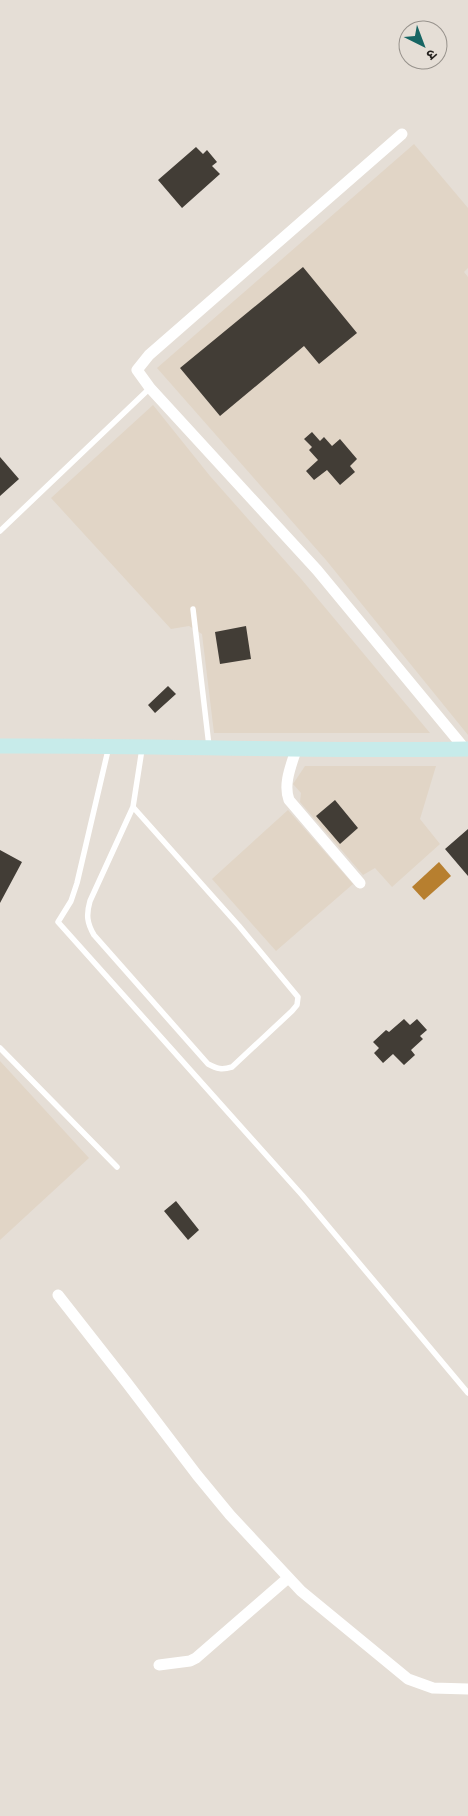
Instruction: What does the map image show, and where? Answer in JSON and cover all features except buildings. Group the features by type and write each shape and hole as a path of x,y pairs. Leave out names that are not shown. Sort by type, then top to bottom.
{"main road":[{"path":"0,746 296,750 466,749"}],"street":[{"path":"402,134 149,355 137,370 150,388 317,570 466,749"},
{"path":"296,750 287,782 286,792 289,800 360,883"},
{"path":"58,1295 230,1515 288,1578 314,1603 408,1680 433,1688 468,1689"},
{"path":"158,1665 196,1658 288,1578"}],"lane":[{"path":"0,531 150,388"},
{"path":"193,609 209,748"},
{"path":"109,746 77,884 64,915 58,922 302,1195 468,1392"},
{"path":"133,807 239,926 298,997 297,1005 292,1011 232,1066 223,1069 208,1064 94,935 88,925 86,913 90,902 133,807 142,747"},
{"path":"0,1048 117,1167"}],"shaded area":[{"path":"414,144 468,208 468,268 464,272 468,277 468,735 326,560 157,368"},
{"path":"153,405 210,476 302,580 430,733 214,733 202,634 189,626 171,629 51,498"},
{"path":"305,766 436,766 420,819 440,844 392,887 375,868 363,875 300,802 301,793 293,784"},
{"path":"288,810 353,884 276,951 212,879"},
{"path":"439,862 451,876 424,900 412,887"},
{"path":"0,1061 89,1158 0,1240"}]}
